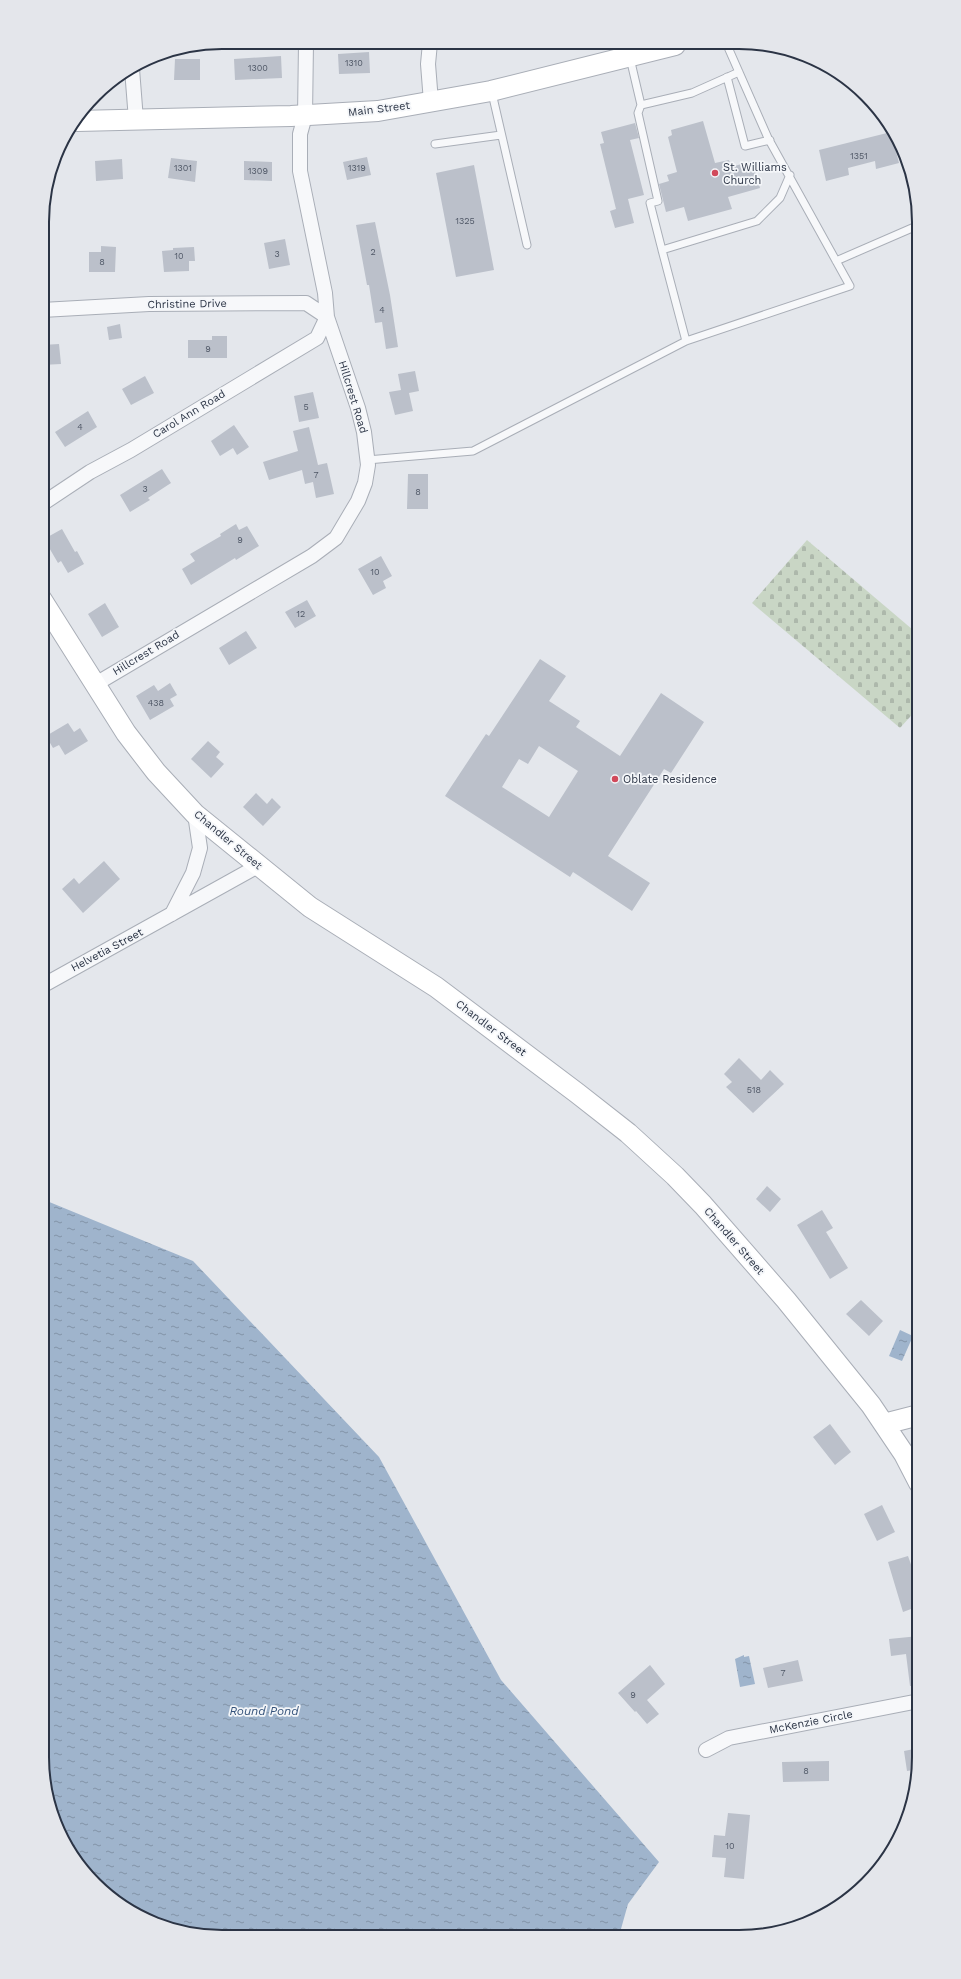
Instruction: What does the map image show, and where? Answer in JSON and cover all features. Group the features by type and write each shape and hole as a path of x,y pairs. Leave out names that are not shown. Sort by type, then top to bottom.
{"main road":[{"name":"Main Street","path":"82,121 305,116 378,110 491,91 656,49"},
{"name":"Chandler Street","path":"49,611 126,733 156,772 195,814 310,907 448,996 577,1093 643,1146 703,1205 781,1294 884,1424 904,1454 912,1469"},
{"path":"884,1424 912,1417"}],"street":[{"name":"Hillcrest Road","path":"94,684 312,556 336,538 358,501 365,483 367,460 364,432 358,408 327,317 325,294 300,171 300,134 305,116 306,49"},
{"path":"429,49 428,64 431,102"},
{"path":"132,74 136,120"},
{"name":"Christine Drive","path":"49,310 148,304 306,303 327,317"},
{"name":"Carol Ann Road","path":"49,499 90,472 131,450 317,338 327,317"},
{"path":"172,914 193,873 200,848 195,814"},
{"name":"Helvetia Street","path":"49,982 258,866"},
{"name":"McKenzie Circle","path":"706,1750 729,1738 912,1702"}],"lane":[{"path":"367,460 473,451 686,341 850,286 770,140 729,49"},
{"path":"628,55 641,105 638,113 658,201 650,203 686,341"},
{"path":"641,105 692,93 739,72"},
{"path":"727,77 745,146 770,140"},
{"path":"491,91 527,244"},
{"path":"435,144 502,135"},
{"path":"662,250 757,221 780,198 790,176"},
{"path":"836,261 912,229"}],"green space":[{"path":"807,540 912,629 912,715 900,728 752,603"}],"water":[{"name":"Round Pond","path":"49,1202 193,1261 379,1457 501,1680 659,1862 628,1904 621,1930 210,1930 188,1927 166,1921 135,1907 108,1887 92,1871 72,1844 62,1823 52,1791 49,1769"},
{"path":"900,1330 912,1336 902,1361 889,1356"},
{"path":"744,1655 744,1657 749,1656 755,1684 740,1687 735,1659"}],"building":[{"path":"369,52 370,73 339,74 338,54"},
{"path":"281,56 282,78 235,80 234,59"},
{"path":"175,59 200,59 200,80 174,80"},
{"name":"St. Williams Church","path":"703,121 715,163 729,160 731,167 752,161 760,188 728,197 732,209 688,221 684,207 666,212 659,184 669,181 667,175 677,172 668,137 672,135 671,130"},
{"path":"635,123 639,138 630,140 644,195 628,199 634,223 615,228 610,211 616,209 600,144 604,143 601,132"},
{"path":"888,133 895,147 899,163 876,169 875,161 848,168 849,175 826,181 819,150"},
{"path":"367,157 371,175 347,180 343,162"},
{"path":"171,158 197,161 195,182 168,178"},
{"path":"122,159 123,179 96,181 95,161"},
{"path":"244,161 272,162 272,181 244,180"},
{"path":"474,165 494,270 456,277 436,173"},
{"path":"375,222 390,295 398,347 386,349 382,322 375,323 369,285 367,285 356,225"},
{"path":"285,239 290,265 269,269 264,243"},
{"path":"101,246 116,247 115,272 89,272 89,252 101,252"},
{"path":"194,247 195,261 189,261 189,271 164,272 162,251 173,250 173,248"},
{"path":"120,324 122,338 109,340 107,327"},
{"path":"212,336 227,336 227,358 188,358 188,340 212,340"},
{"path":"59,344 61,364 49,365 49,345"},
{"path":"415,371 419,391 409,393 413,411 395,415 389,392 401,390 398,374"},
{"path":"145,376 154,393 131,405 122,389"},
{"path":"313,392 319,418 299,422 294,396"},
{"path":"88,411 97,427 65,447 55,432"},
{"path":"234,425 249,447 237,455 233,448 220,456 211,441"},
{"path":"309,427 318,465 327,463 334,494 316,498 313,482 305,484 302,470 269,480 263,462 298,451 293,431"},
{"path":"162,469 171,483 148,498 150,500 130,512 120,495"},
{"path":"408,474 428,474 428,509 407,509"},
{"path":"236,524 239,530 247,526 259,546 236,560 235,558 191,585 182,569 195,561 190,554 221,536 220,534"},
{"path":"62,529 75,552 77,551 84,564 68,573 61,561 58,563 49,548 49,536"},
{"path":"381,556 392,576 383,581 386,588 373,595 358,569"},
{"path":"307,600 316,616 295,628 285,612"},
{"path":"105,603 119,627 102,637 88,614"},
{"path":"246,631 257,648 229,665 219,648"},
{"name":"Oblate Residence","path":"540,659 566,676 549,701 580,721 576,727 620,756 661,693 704,722 671,773 664,769 608,856 650,883 632,911 573,872 570,877 445,796 486,734 489,736","holes":["539,746 578,771 549,817 502,787 519,759 528,764"]},
{"path":"170,683 177,695 170,699 174,706 150,720 136,696 154,685 158,691"},
{"path":"68,723 74,732 80,728 88,741 65,755 59,745 53,748 49,741 49,734"},
{"path":"208,741 220,752 216,757 224,764 211,778 191,759"},
{"path":"256,793 267,804 272,798 281,807 263,826 243,807"},
{"path":"104,861 120,879 83,913 62,889 74,878 79,884"},
{"path":"739,1058 761,1080 770,1070 784,1084 753,1113 726,1087 732,1082 724,1074"},
{"path":"767,1186 781,1199 770,1212 756,1199"},
{"path":"822,1210 833,1228 826,1232 848,1268 830,1279 797,1225"},
{"path":"861,1300 883,1321 869,1336 846,1314"},
{"path":"830,1424 851,1452 835,1465 813,1437"},
{"path":"882,1505 895,1532 877,1541 864,1514"},
{"path":"908,1556 912,1567 912,1609 903,1612 888,1562"},
{"path":"912,1637 912,1686 910,1686 906,1654 891,1656 889,1639"},
{"path":"798,1660 803,1681 768,1688 763,1668"},
{"path":"650,1665 665,1684 647,1700 659,1714 647,1724 618,1693"},
{"path":"912,1749 912,1770 907,1771 904,1751"},
{"path":"829,1761 829,1781 783,1782 782,1762"},
{"path":"728,1813 750,1815 744,1879 724,1877 726,1858 712,1857 714,1835 725,1836"}],"place":[{"name":"St. Williams Church","path":"715,173"},
{"name":"Oblate Residence","path":"615,779"}]}
